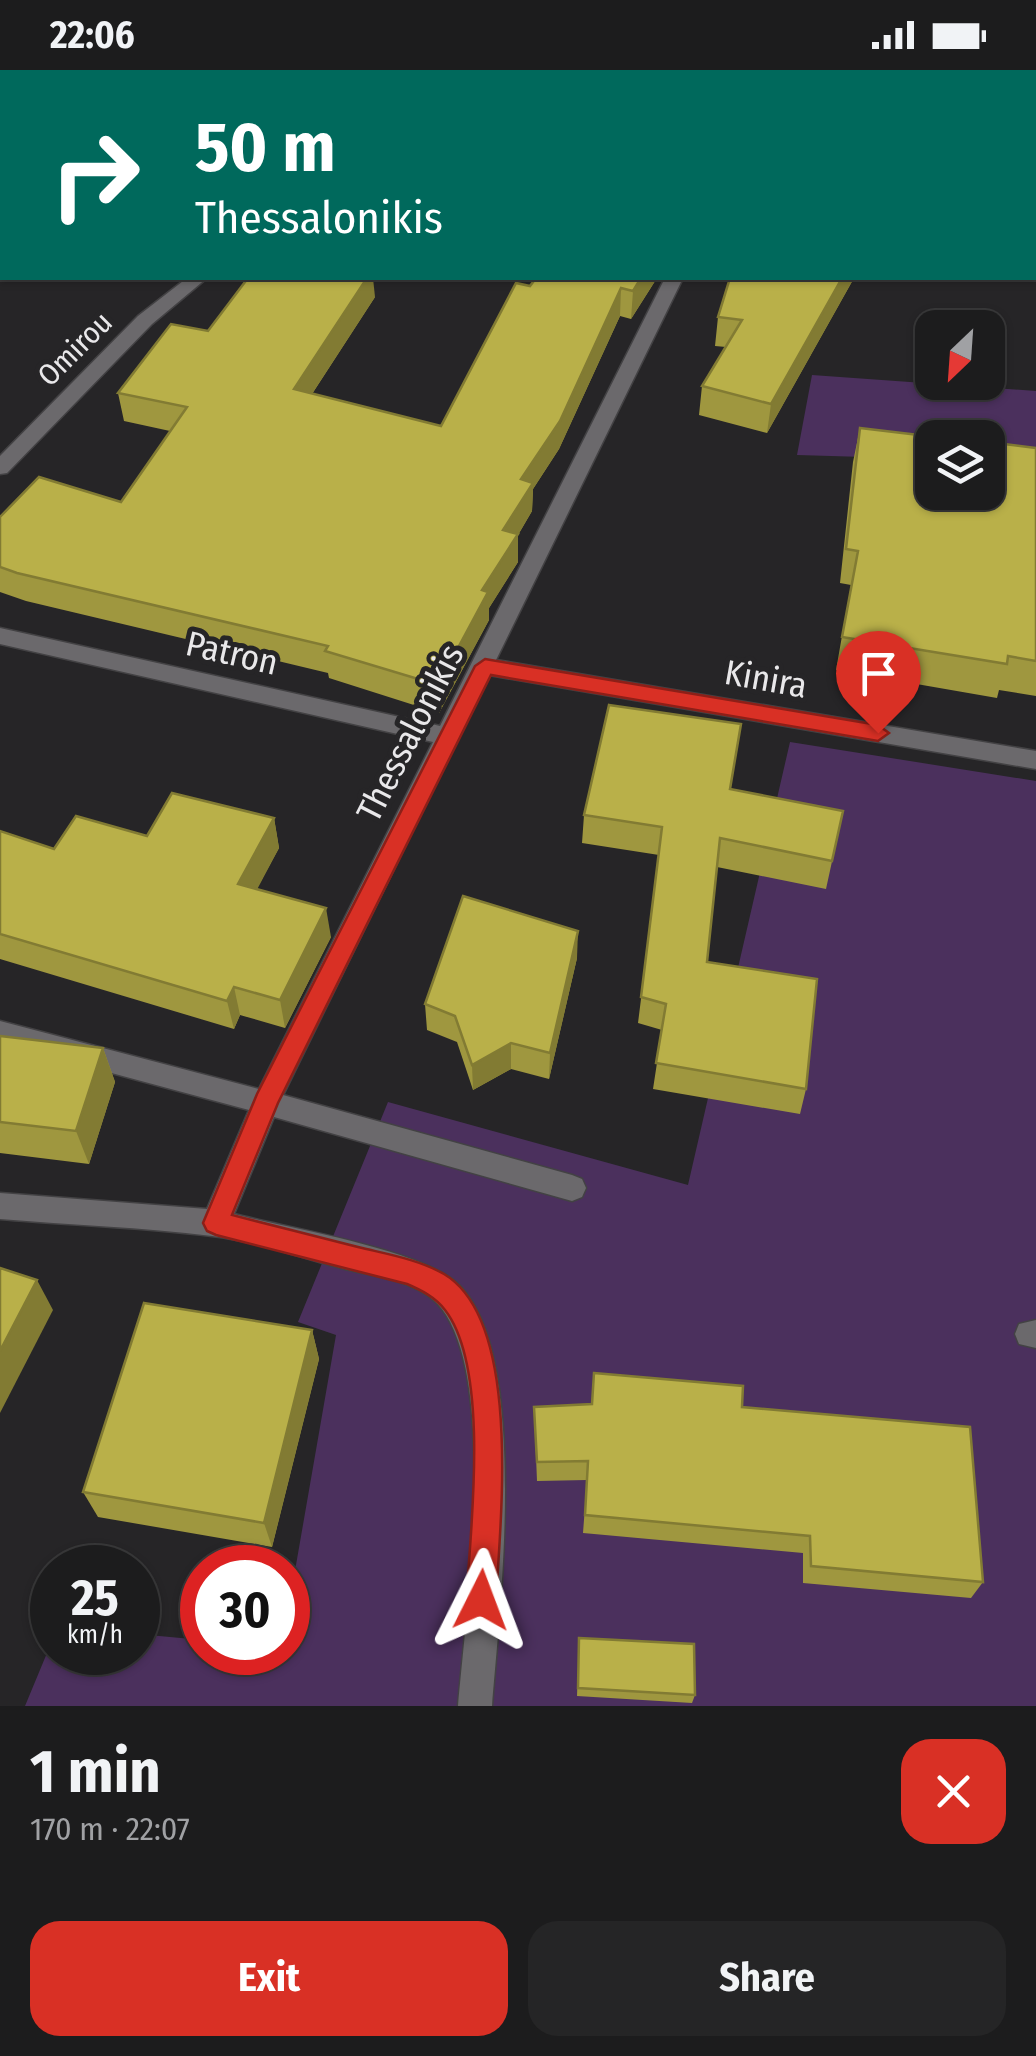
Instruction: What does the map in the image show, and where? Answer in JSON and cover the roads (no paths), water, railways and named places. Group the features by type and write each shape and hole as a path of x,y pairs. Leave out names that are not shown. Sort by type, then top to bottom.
{"street":[{"name":"Omirou","path":"0,468 145,320 195,280"},
{"name":"Thessalonikis","path":"216,1223 266,1102 673,280"},
{"name":"Patron","path":"0,636 450,737"},
{"name":"Kinira","path":"485,666 1036,760"},
{"path":"0,1032 572,1188"},
{"path":"0,1206 216,1223 410,1272 436,1284 455,1301 470,1330 486,1393 489,1460 476,1706"}]}
